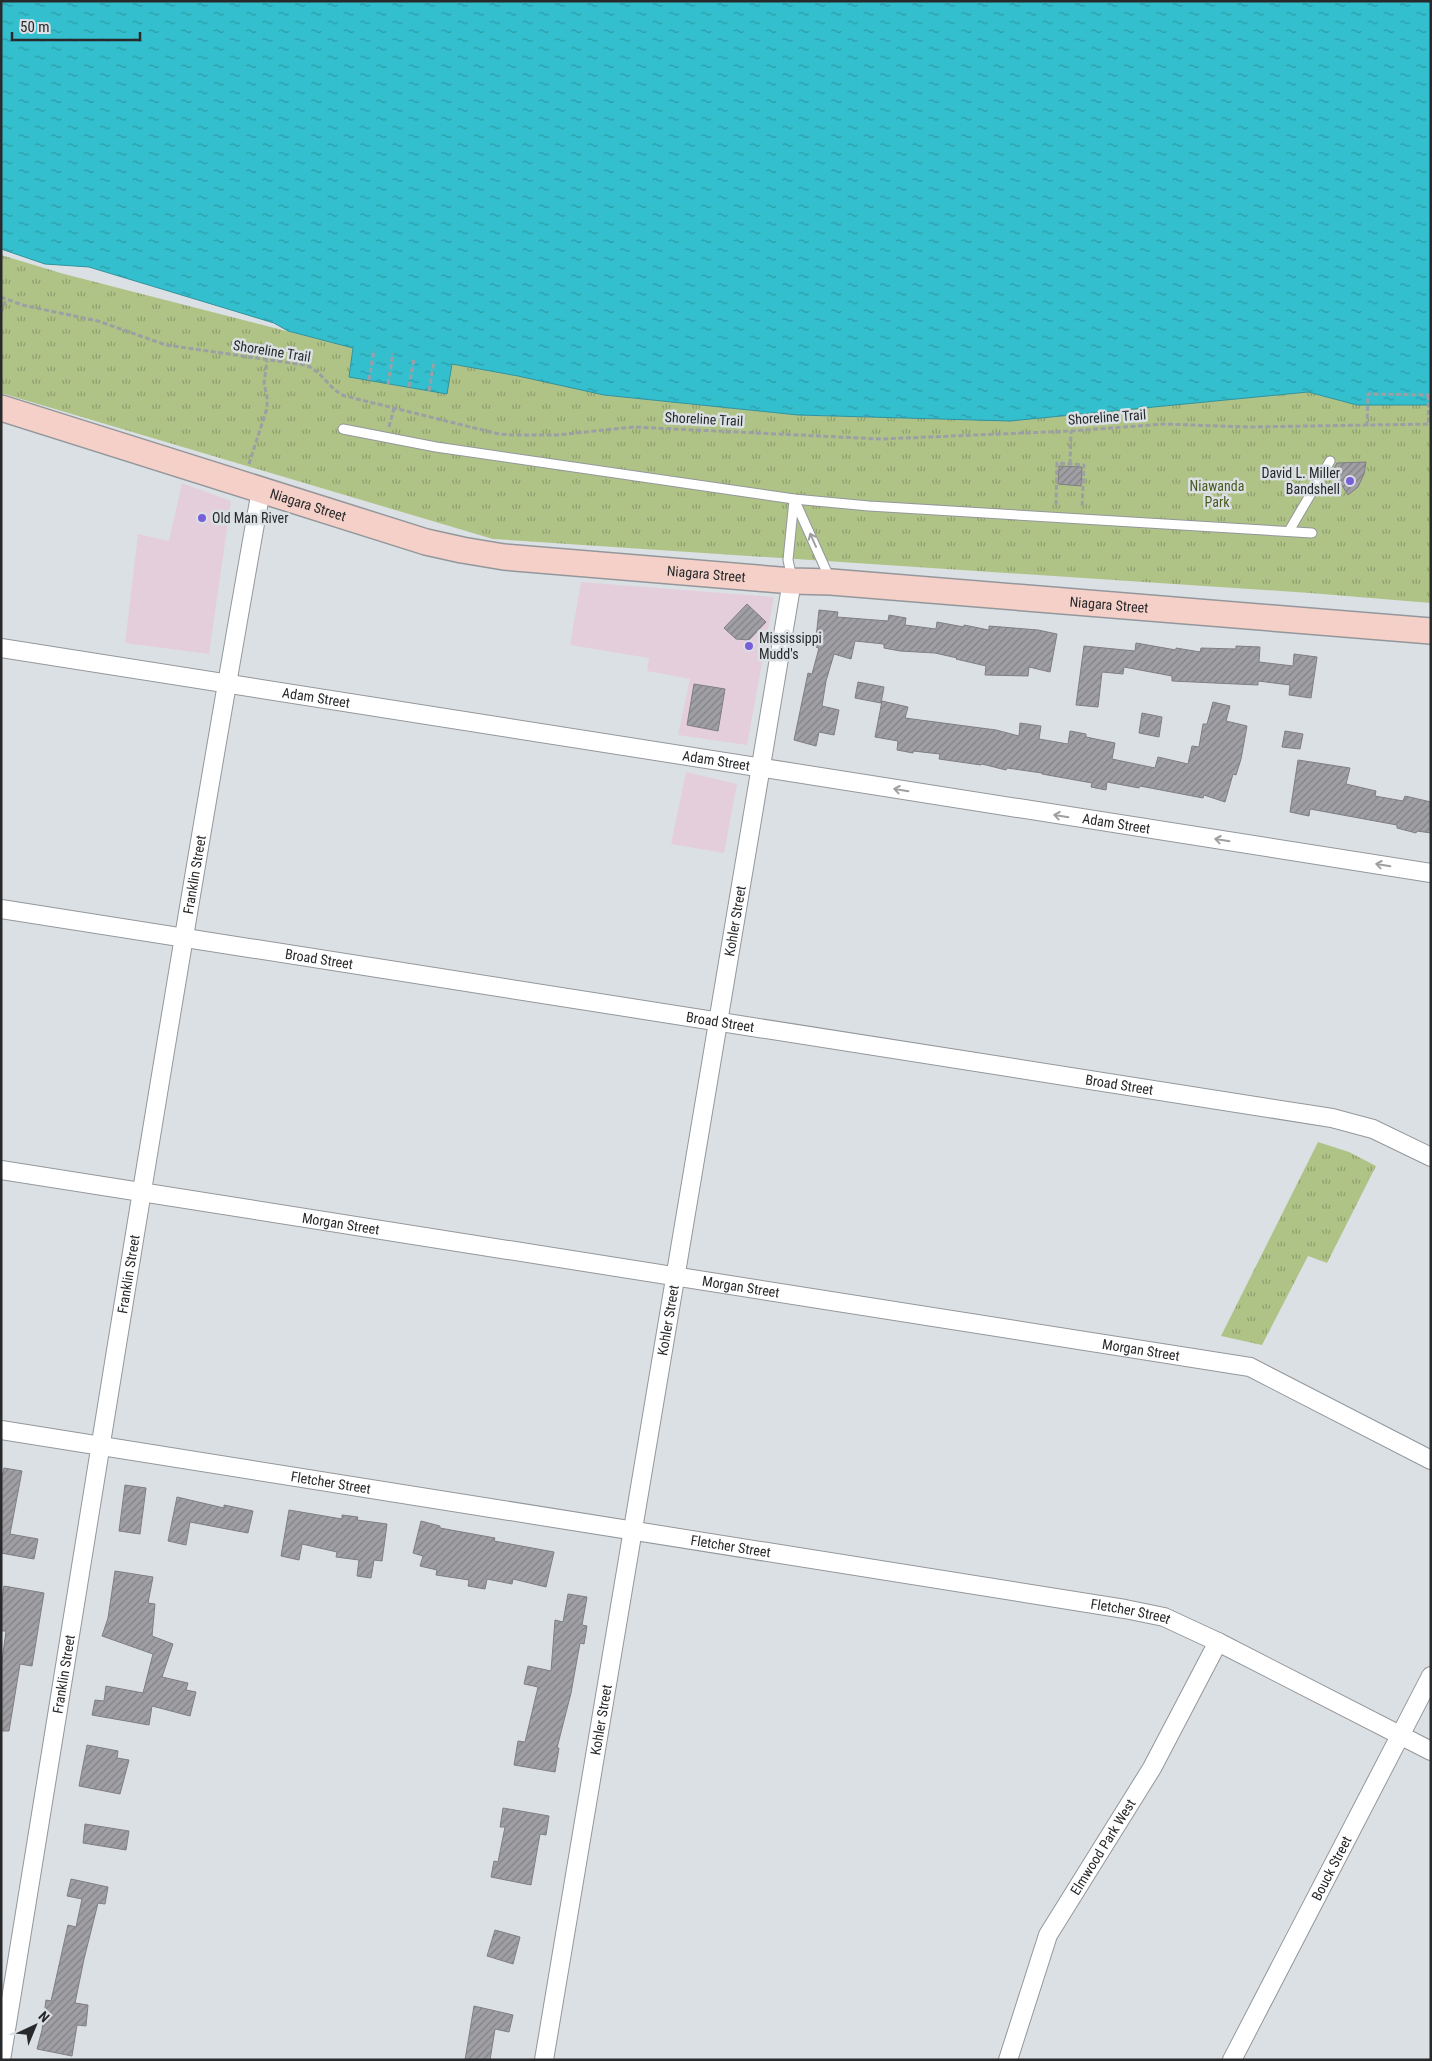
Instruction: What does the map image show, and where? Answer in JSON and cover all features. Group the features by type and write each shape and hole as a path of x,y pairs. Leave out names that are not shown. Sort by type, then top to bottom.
{"main road":[{"name":"Niagara Street","path":"1,408 426,542 504,557 1431,631"}],"street":[{"name":"Franklin Street","path":"1,2060 184,938 261,490"},
{"name":"Kohler Street","path":"544,2060 792,580"},
{"name":"Adam Street","path":"1,648 1431,873"},
{"name":"Broad Street","path":"1,909 1332,1118 1373,1129 1431,1157"},
{"name":"Morgan Street","path":"1,1170 1250,1367 1431,1460"},
{"name":"Fletcher Street","path":"1,1430 1126,1609 1164,1617 1218,1642 1431,1751"},
{"name":"Elmwood Park West","path":"1008,2060 1048,1935 1152,1768 1218,1642"},
{"name":"Bouck Street","path":"1232,2060 1431,1676"}],"lane":[{"path":"343,429 436,447 794,499 869,506 1312,533"},
{"path":"1289,532 1330,461"},
{"path":"792,580 788,560 794,499"},
{"path":"794,499 831,582"}],"path":[{"name":"Shoreline Trail","path":"1,297 22,305 98,321 166,346 305,365 315,368 337,392 394,408 513,436 556,435 634,427 881,439 1072,431 1164,424 1248,427 1430,424"},
{"path":"1,313 6,299"},
{"path":"368,380 374,350"},
{"path":"388,384 393,354"},
{"path":"409,387 414,358"},
{"path":"248,467 267,408 268,397 264,383 267,361"},
{"path":"429,391 434,361"},
{"path":"1367,426 1368,394 1430,394 1430,424"},
{"path":"389,438 388,430 394,408"},
{"path":"1070,464 1072,431"},
{"path":"1055,517 1057,463 1084,465 1081,519"}],"shaded area":[{"path":"182,483 231,501 209,654 125,643 138,534 169,541"},
{"path":"581,582 774,597 747,745 678,735 690,679 647,671 649,658 570,645"},
{"path":"686,772 737,784 724,853 671,844"}],"green space":[{"name":"Niawanda Park","path":"1,255 64,274 353,348 349,377 446,394 452,364 604,395 798,415 1010,421 1308,392 1357,405 1431,405 1431,603 1310,593 493,539 1,393"},
{"path":"1318,1142 1349,1152 1376,1166 1327,1263 1308,1256 1262,1345 1221,1336"}],"water":[{"path":"1,1 1431,1 1431,405 1357,405 1308,392 1010,421 798,415 604,395 452,364 447,394 349,377 353,348 288,331 274,323 89,267 45,264 1,249"}],"building":[{"name":"David L. Miller Bandshell","path":"1366,462 1364,474 1358,487 1348,495 1333,471 1337,463"},
{"path":"1059,466 1082,467 1081,486 1058,484"},
{"path":"747,604 766,622 749,640 736,639 724,628"},
{"path":"819,610 838,612 837,617 888,621 889,615 906,618 905,625 936,629 937,622 989,630 989,626 1038,630 1057,634 1050,672 1029,667 1028,676 985,675 986,666 957,658 935,653 900,651 884,648 884,644 855,641 851,659 834,654 826,681 822,706 839,710 834,735 819,732 816,746 794,740 808,673 812,674 819,648 815,647"},
{"path":"1136,643 1200,652 1201,648 1236,649 1236,646 1260,647 1259,662 1293,666 1294,654 1317,657 1311,698 1289,695 1290,685 1258,681 1258,685 1172,681 1172,676 1124,667 1123,674 1102,672 1098,707 1076,705 1084,646 1135,651"},
{"path":"858,682 884,687 881,703 855,698"},
{"path":"694,684 725,689 718,731 687,725"},
{"path":"882,701 908,707 905,718 996,730 1019,736 1020,723 1041,726 1039,739 1068,744 1070,731 1086,734 1086,737 1115,743 1112,759 1155,768 1158,757 1188,764 1192,746 1199,747 1203,724 1207,724 1213,702 1230,706 1226,721 1247,726 1241,759 1236,775 1233,774 1225,802 1204,795 1203,798 1107,782 1106,790 1091,787 1092,783 1042,773 1007,768 1006,770 982,764 939,759 940,754 913,751 913,753 897,750 898,741 875,737"},
{"path":"1142,713 1162,717 1159,737 1139,733"},
{"path":"1285,731 1303,734 1300,749 1282,747"},
{"path":"1298,760 1350,768 1346,784 1376,791 1375,796 1403,801 1405,796 1431,802 1431,833 1417,831 1416,833 1397,828 1397,825 1310,809 1309,816 1290,812"},
{"path":"4,1468 22,1471 10,1534 38,1539 34,1559 1,1553 1,1481"},
{"path":"125,1485 146,1488 140,1534 119,1531"},
{"path":"177,1497 224,1508 224,1505 253,1511 248,1533 190,1522 186,1545 168,1541"},
{"path":"289,1510 342,1519 342,1515 358,1517 357,1520 387,1524 382,1561 374,1560 371,1578 357,1576 359,1560 336,1557 337,1552 302,1544 299,1560 281,1556"},
{"path":"421,1521 440,1526 440,1528 495,1538 494,1541 554,1552 546,1587 513,1579 512,1584 487,1579 485,1589 468,1586 469,1580 436,1575 437,1570 420,1566 423,1556 413,1553"},
{"path":"115,1571 153,1577 148,1603 155,1604 152,1636 173,1644 162,1677 188,1683 186,1690 196,1692 190,1716 152,1706 149,1725 92,1715 95,1700 104,1701 106,1686 143,1693 153,1654 102,1636 108,1618"},
{"path":"4,1586 44,1593 32,1666 20,1664 9,1731 1,1731 1,1668 6,1631 1,1631 1,1606"},
{"path":"568,1594 587,1597 582,1625 587,1626 584,1644 580,1643 571,1693 557,1748 559,1748 555,1772 514,1765 518,1741 525,1742 538,1687 524,1684 528,1666 551,1671 555,1620 563,1622"},
{"path":"87,1745 118,1751 117,1758 129,1760 120,1794 79,1786"},
{"path":"503,1808 549,1816 546,1835 540,1834 531,1885 491,1877 494,1861 498,1862 505,1827 500,1827"},
{"path":"85,1824 129,1831 126,1850 83,1843"},
{"path":"71,1879 108,1887 105,1904 98,1903 84,1959 75,2003 88,2005 86,2026 77,2025 72,2056 37,2049 46,2000 51,2001 68,1925 76,1927 82,1899 67,1896"},
{"path":"495,1930 520,1937 513,1964 487,1956"},
{"path":"474,2006 513,2015 509,2032 495,2029 490,2060 465,2060"}],"place":[{"name":"David L. Miller Bandshell","path":"1350,481"},
{"name":"Old Man River","path":"202,518"},
{"name":"Mississippi Mudd's","path":"749,646"}]}
